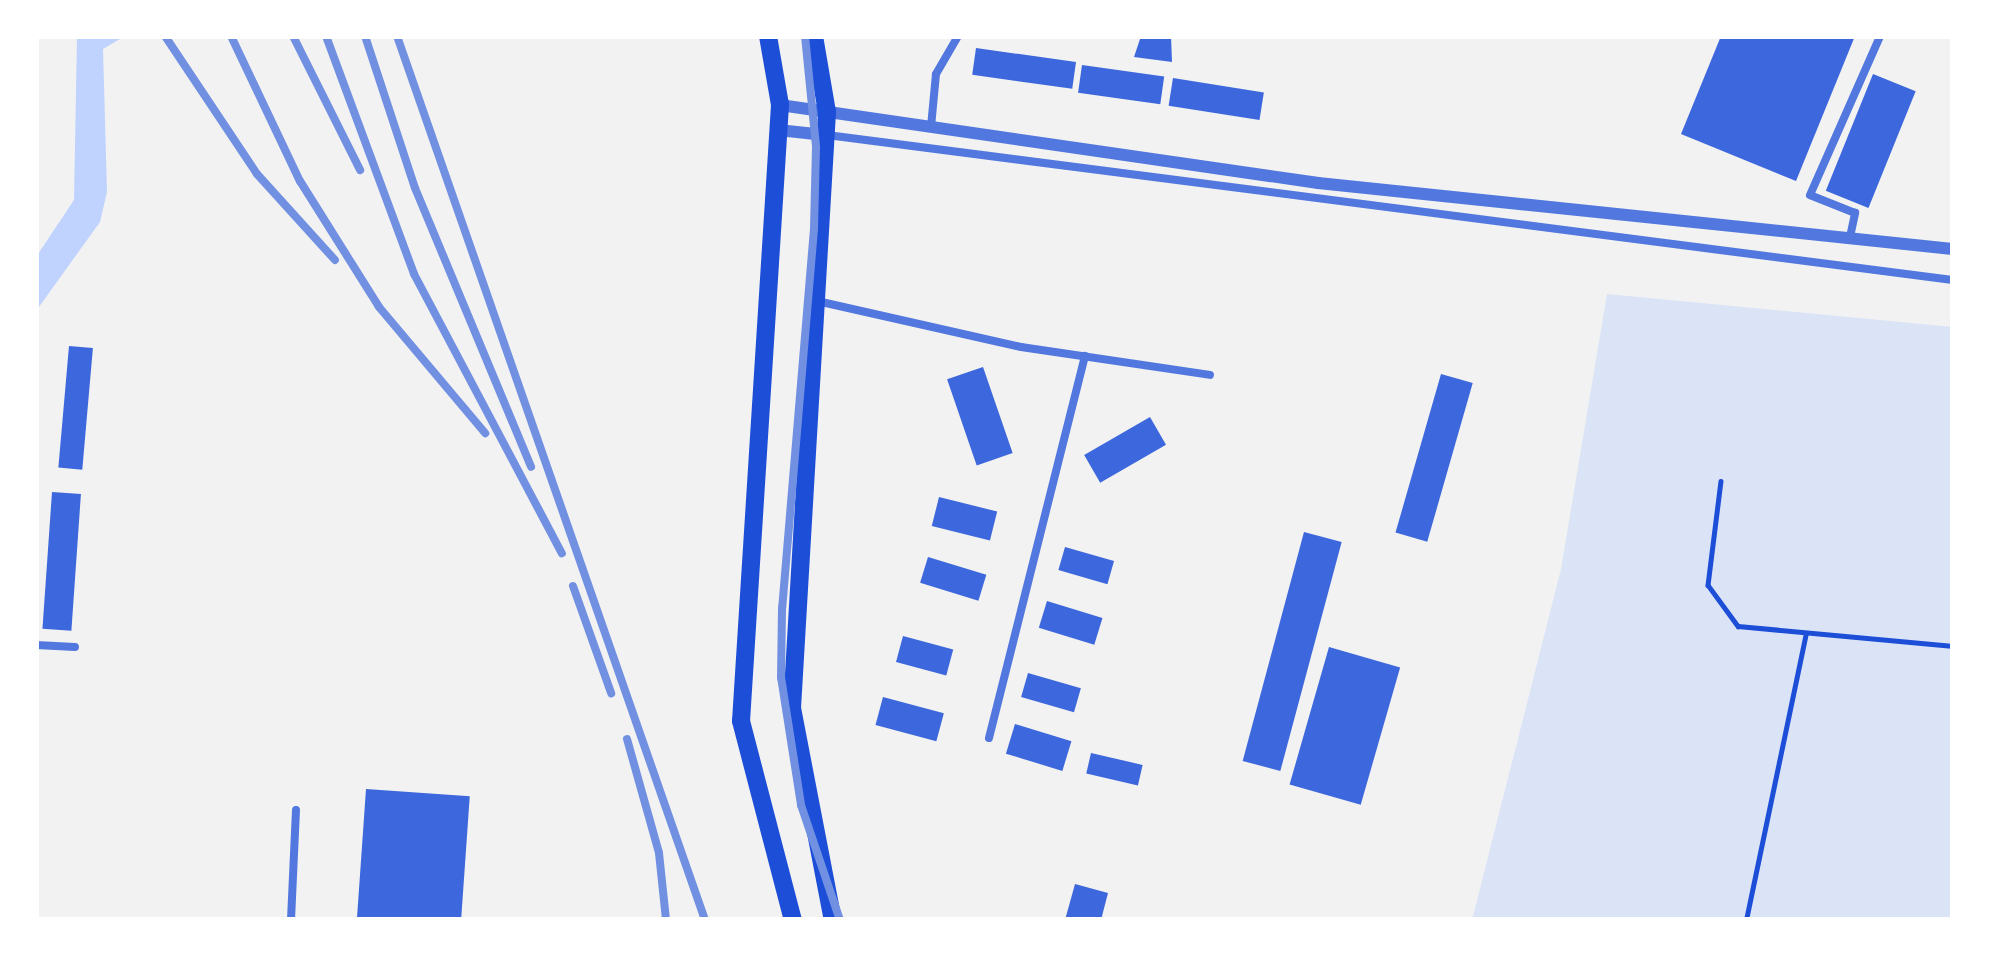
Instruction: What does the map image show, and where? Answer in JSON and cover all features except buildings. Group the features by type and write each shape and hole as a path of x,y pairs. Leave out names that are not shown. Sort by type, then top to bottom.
{"main road":[{"path":"768,36 780,105 741,721 793,920"},
{"path":"814,36 827,112 792,709 832,920"}],"street":[{"path":"780,105 1318,183 1953,249"},
{"path":"778,130 825,135"}],"lane":[{"path":"931,127 936,74 958,36"},
{"path":"1849,238 1855,213 1810,195 1880,36"},
{"path":"825,135 1953,280"},
{"path":"815,301 1085,356 1210,375"},
{"path":"989,738 1085,356"},
{"path":"36,645 74,647"},
{"path":"291,920 296,810"}],"path":[{"path":"1721,482 1708,585 1738,626 1953,646"},
{"path":"1746,920 1806,634"}],"shaded area":[{"path":"1607,294 1953,327 1953,920 1472,920 1561,569"}],"water":[{"path":"77,36 125,36 103,49 107,192 100,222 36,311 36,257 74,200"}],"railway":[{"path":"165,36 257,174 335,260"},
{"path":"231,36 300,181 379,307 485,433"},
{"path":"293,36 360,170"},
{"path":"326,36 414,274 562,553"},
{"path":"365,36 415,188 531,467"},
{"path":"397,36 705,920"},
{"path":"805,36 816,147 814,229 782,608 781,677 801,805 840,920"},
{"path":"573,586 611,693"},
{"path":"627,739 659,853 666,920"}]}
